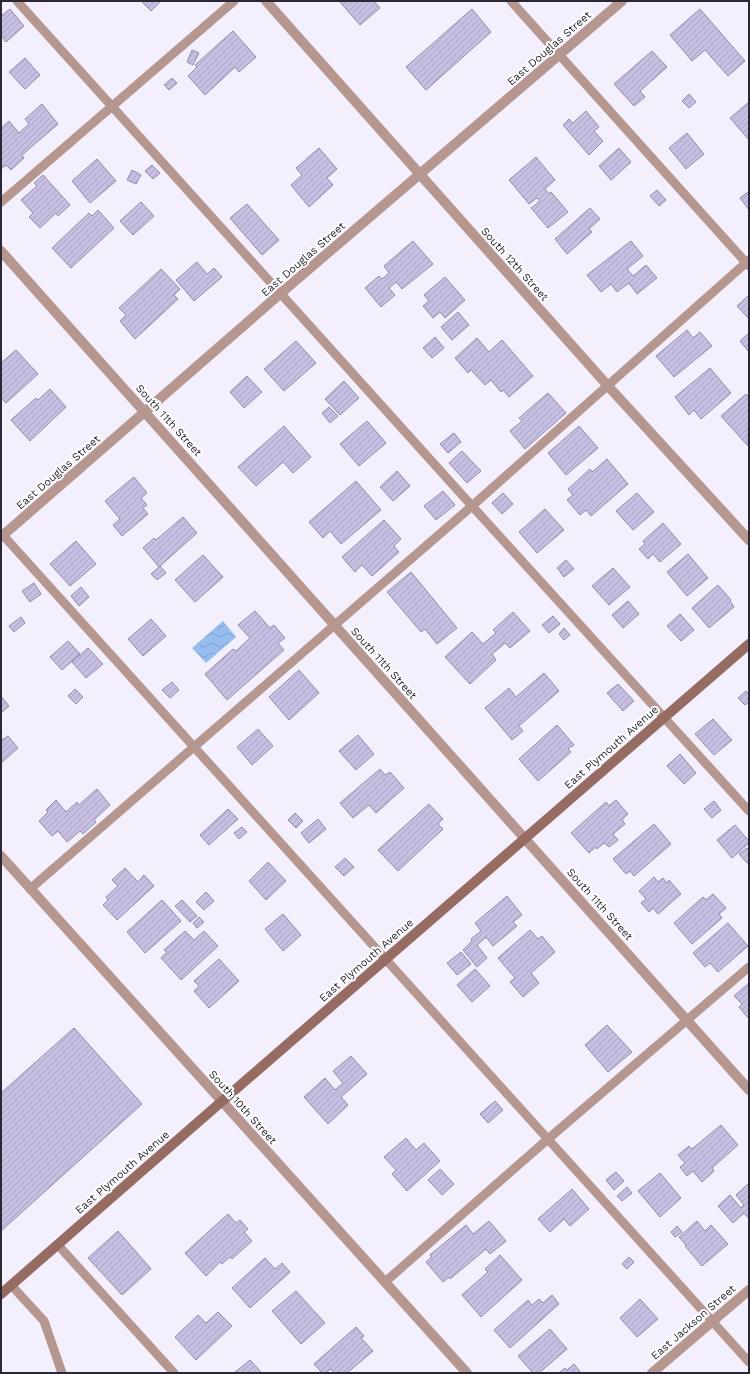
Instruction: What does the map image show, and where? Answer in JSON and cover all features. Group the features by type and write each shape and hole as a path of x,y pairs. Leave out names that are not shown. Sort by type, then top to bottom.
{"main road":[{"name":"East Plymouth Avenue","path":"1,1294 221,1101 749,644"}],"street":[{"name":"South 12th Street","path":"266,1 608,386 749,540"},
{"name":"East Douglas Street","path":"2,535 419,174 622,1"},
{"name":"South 11th Street","path":"1,251 749,1090"},
{"name":"South 10th Street","path":"1,856 467,1373"},
{"name":"East Jackson Street","path":"652,1373 749,1290"}],"lane":[{"path":"17,1 749,811"},
{"path":"1,202 234,1"},
{"path":"30,889 472,506 748,263 511,1"},
{"path":"2,535 749,1362"},
{"path":"385,1282 548,1139 749,967"},
{"path":"58,1245 174,1373"},
{"path":"11,1285 44,1321 62,1373"}],"water":[{"path":"223,621 236,637 206,663 192,648"}],"building":[{"path":"141,1 161,1 151,11"},
{"path":"339,1 374,1 380,8 360,25"},
{"path":"10,9 24,26 6,42 1,35 1,16"},
{"path":"472,9 491,32 426,90 406,67"},
{"path":"700,9 745,61 728,76 705,50 692,61 670,35"},
{"path":"233,31 256,57 239,72 235,67 205,95 188,76 197,67 195,65"},
{"path":"192,50 199,53 193,65 187,62"},
{"path":"652,51 667,67 640,91 645,97 634,106 614,84"},
{"path":"25,58 40,75 25,89 9,72"},
{"path":"172,78 177,83 169,90 164,85"},
{"path":"689,94 696,102 689,108 682,101"},
{"path":"749,102 749,140 730,118"},
{"path":"42,104 58,124 22,155 24,158 11,170 6,165 1,169 1,128 9,121 19,133 29,124 25,119"},
{"path":"586,111 599,127 594,131 603,141 589,155 563,125 569,119 573,123"},
{"path":"687,133 704,154 686,169 669,148"},
{"path":"319,148 337,169 327,178 333,185 309,207 291,185 302,175 296,168"},
{"path":"619,148 631,162 611,180 599,166"},
{"path":"536,157 555,180 545,189 549,194 551,192 568,212 548,228 531,208 540,201 537,198 529,204 509,180"},
{"path":"97,159 116,181 90,203 72,181"},
{"path":"152,165 160,173 153,179 145,171"},
{"path":"132,170 141,175 136,184 127,180"},
{"path":"43,175 70,205 58,216 56,213 40,228 29,217 33,213 21,200 37,186 34,183"},
{"path":"657,190 666,200 659,206 650,196"},
{"path":"749,191 749,210 740,198"},
{"path":"141,202 154,216 133,235 120,221"},
{"path":"247,204 279,240 262,255 230,218"},
{"path":"590,208 600,219 589,229 592,232 567,254 555,239"},
{"path":"98,210 114,228 71,268 52,248 89,213 92,216"},
{"path":"413,241 433,264 402,289 396,282 389,288 395,295 381,307 365,288 379,276 382,279 389,273 384,266"},
{"path":"631,241 643,256 627,269 633,276 646,265 657,278 637,294 629,283 617,292 611,284 601,292 587,275"},
{"path":"197,262 207,274 214,268 222,277 194,301 176,280"},
{"path":"161,269 180,289 174,295 178,299 135,339 120,321 126,315 119,308"},
{"path":"445,277 465,300 445,318 440,312 433,318 423,306 429,301 424,295"},
{"path":"749,295 749,319 737,306"},
{"path":"458,312 469,325 452,340 441,327"},
{"path":"687,330 693,338 700,332 712,346 674,377 656,356"},
{"path":"749,333 749,352 740,341"},
{"path":"435,337 444,348 432,358 423,348"},
{"path":"477,338 489,352 502,340 533,376 509,397 503,390 501,392 491,380 485,385 471,370 468,373 455,358"},
{"path":"296,341 316,363 284,391 264,369"},
{"path":"16,350 38,374 6,403 1,398 1,363"},
{"path":"710,368 731,393 701,419 694,410 689,415 675,397"},
{"path":"247,376 262,392 244,408 230,392"},
{"path":"344,381 359,398 340,415 325,399"},
{"path":"50,389 66,407 30,441 11,420 36,398 38,400"},
{"path":"548,393 566,413 525,449 510,431 522,421 519,418"},
{"path":"746,394 749,398 748,446 721,416"},
{"path":"329,407 338,416 330,423 322,413"},
{"path":"367,421 386,443 359,466 340,444"},
{"path":"284,426 311,457 293,473 283,462 256,486 238,467"},
{"path":"579,426 598,448 566,475 548,453"},
{"path":"454,433 461,442 448,453 440,444"},
{"path":"462,451 481,471 467,483 449,463"},
{"path":"607,459 628,484 591,516 586,510 580,515 567,500 573,495 568,489 590,469 592,472"},
{"path":"397,471 410,486 393,501 380,487"},
{"path":"134,477 147,493 141,498 147,505 143,508 148,514 122,536 113,525 120,519 105,501"},
{"path":"356,481 381,510 341,544 330,531 323,538 309,522"},
{"path":"443,491 455,505 436,520 424,506"},
{"path":"503,493 513,504 502,514 492,503"},
{"path":"637,493 654,512 633,530 616,511"},
{"path":"545,509 564,530 537,553 519,532"},
{"path":"183,517 197,533 159,567 143,548 154,538 156,540"},
{"path":"384,520 401,539 394,546 399,552 372,576 362,565 355,572 342,557"},
{"path":"663,523 681,544 660,562 653,554 648,559 639,549 645,544 643,541"},
{"path":"76,541 96,564 70,586 50,564"},
{"path":"688,554 708,578 687,596 667,572"},
{"path":"203,555 223,577 195,602 175,580"},
{"path":"566,560 574,569 564,577 557,568"},
{"path":"160,566 166,573 157,580 151,574"},
{"path":"613,568 630,587 609,605 592,586"},
{"path":"411,572 457,628 437,644 425,629 421,632 387,592"},
{"path":"34,583 41,594 30,602 22,591"},
{"path":"718,585 731,600 730,601 734,607 709,628 692,608"},
{"path":"81,587 89,597 79,606 71,596"},
{"path":"628,601 639,614 623,628 612,615"},
{"path":"255,611 270,628 274,625 285,638 278,643 284,650 227,700 205,674 233,649 236,651 250,638 238,625"},
{"path":"513,612 530,631 510,648 505,643 492,654 496,660 470,684 445,657 472,632 483,644 496,633 493,630"},
{"path":"680,614 694,630 681,641 667,626"},
{"path":"553,616 560,624 549,633 542,625"},
{"path":"21,617 25,623 14,632 9,626"},
{"path":"151,619 166,636 143,656 128,639"},
{"path":"564,628 570,635 564,640 559,634"},
{"path":"68,641 80,654 62,670 50,657"},
{"path":"88,648 103,664 86,678 72,662"},
{"path":"299,670 319,693 289,720 269,697"},
{"path":"544,673 559,691 519,726 523,731 512,740 485,708 509,688 516,697"},
{"path":"172,682 179,690 170,698 162,690"},
{"path":"618,684 634,701 623,711 607,693"},
{"path":"75,689 83,697 76,704 68,696"},
{"path":"746,691 749,695 749,702 745,705 738,698"},
{"path":"1,696 9,706 1,713"},
{"path":"713,719 732,740 714,755 695,734"},
{"path":"557,725 574,745 568,749 571,752 538,781 519,759"},
{"path":"258,729 273,746 252,765 237,747"},
{"path":"358,735 374,754 356,770 339,751"},
{"path":"8,736 18,748 1,763 1,739 2,740"},
{"path":"680,754 696,773 684,784 667,766"},
{"path":"380,769 385,775 390,772 404,788 376,813 369,805 353,818 340,803"},
{"path":"97,789 110,805 94,820 96,822 83,834 80,831 67,842 58,831 52,836 39,821 48,812 46,810 56,800 66,812 77,802 79,805"},
{"path":"616,800 628,814 622,820 625,824 613,834 618,840 609,847 604,843 589,853 571,833 606,802 609,806"},
{"path":"714,801 721,810 712,818 704,809"},
{"path":"429,804 443,819 438,824 443,829 398,871 378,850"},
{"path":"228,809 238,819 209,845 200,835"},
{"path":"295,813 303,821 296,828 288,820"},
{"path":"318,819 326,829 309,843 301,833"},
{"path":"654,824 671,844 634,876 630,871 626,874 613,859"},
{"path":"735,825 749,841 749,843 732,858 717,840"},
{"path":"242,827 247,832 239,839 234,833"},
{"path":"747,848 749,850 749,862 747,863 739,854"},
{"path":"345,858 354,867 344,876 335,867"},
{"path":"268,862 286,881 266,900 249,881"},
{"path":"125,868 138,882 144,875 154,886 117,920 103,905 108,900 106,897 118,886 112,880"},
{"path":"654,877 658,882 663,878 667,883 669,880 681,894 658,914 653,908 649,912 641,903 646,899 639,891"},
{"path":"206,892 214,901 204,910 196,902"},
{"path":"713,894 726,908 719,914 722,918 692,944 674,923 703,897 706,900"},
{"path":"507,896 522,915 513,922 517,926 493,946 486,937 477,945 487,958 477,967 463,950 472,941 471,939 481,931 475,923"},
{"path":"162,900 181,921 145,953 127,932"},
{"path":"182,900 197,916 190,922 175,906"},
{"path":"283,914 301,935 283,951 265,929"},
{"path":"199,917 204,922 197,928 193,923"},
{"path":"728,923 748,946 718,972 710,963 705,967 693,953"},
{"path":"530,930 538,939 542,936 555,952 531,973 539,983 523,997 510,982 515,978 498,958"},
{"path":"185,931 194,940 204,931 218,946 181,980 161,958 167,952 164,950"},
{"path":"461,952 471,964 457,975 447,963"},
{"path":"219,959 239,981 209,1008 194,991 199,986 194,981"},
{"path":"475,969 490,986 472,1002 457,985"},
{"path":"749,983 749,1019 739,1007 742,1004 734,996"},
{"path":"607,1025 632,1052 608,1072 585,1045"},
{"path":"74,1028 142,1104 1,1231 1,1093"},
{"path":"351,1056 367,1074 341,1097 348,1105 328,1124 304,1097 325,1078 335,1090 343,1083 333,1071"},
{"path":"495,1101 503,1110 488,1123 480,1114"},
{"path":"721,1125 738,1145 712,1168 714,1171 702,1182 693,1171 687,1176 680,1167 685,1163 678,1155 689,1146 692,1149"},
{"path":"406,1138 416,1150 424,1143 440,1161 407,1191 392,1174 396,1170 384,1157"},
{"path":"440,1169 454,1184 442,1195 428,1180"},
{"path":"616,1172 624,1181 614,1190 606,1180"},
{"path":"660,1173 681,1198 660,1217 638,1191"},
{"path":"749,1183 749,1219 744,1213 733,1223 718,1206 730,1195 741,1208 744,1205 736,1195"},
{"path":"627,1187 632,1193 622,1201 617,1196"},
{"path":"572,1189 589,1209 570,1226 564,1219 550,1232 538,1219"},
{"path":"228,1214 236,1223 240,1220 248,1229 244,1232 252,1241 232,1259 230,1257 222,1264 220,1262 206,1276 185,1253"},
{"path":"489,1221 506,1241 490,1254 486,1249 450,1279 449,1277 443,1282 426,1262 432,1257 430,1255 466,1225 473,1234"},
{"path":"697,1221 705,1231 711,1225 728,1244 702,1266 679,1237"},
{"path":"677,1226 682,1232 675,1237 671,1232"},
{"path":"118,1231 151,1269 122,1295 88,1258"},
{"path":"500,1255 522,1280 481,1317 462,1295 488,1272 485,1269"},
{"path":"629,1257 634,1262 627,1269 622,1264"},
{"path":"265,1258 275,1269 282,1263 290,1272 250,1308 232,1288"},
{"path":"296,1291 325,1323 301,1344 272,1311"},
{"path":"552,1295 559,1304 510,1348 494,1330 528,1300 532,1305 539,1299 543,1303"},
{"path":"640,1299 658,1319 637,1337 620,1318"},
{"path":"218,1312 232,1326 196,1360 175,1337 198,1315 206,1323"},
{"path":"356,1327 364,1336 361,1338 373,1351 347,1373 334,1373 331,1369 326,1373 322,1373 314,1364"},
{"path":"550,1329 567,1349 539,1373 533,1373 518,1356"},
{"path":"250,1360 262,1373 234,1373"},
{"path":"574,1364 581,1373 559,1373 565,1368 567,1370"}]}
